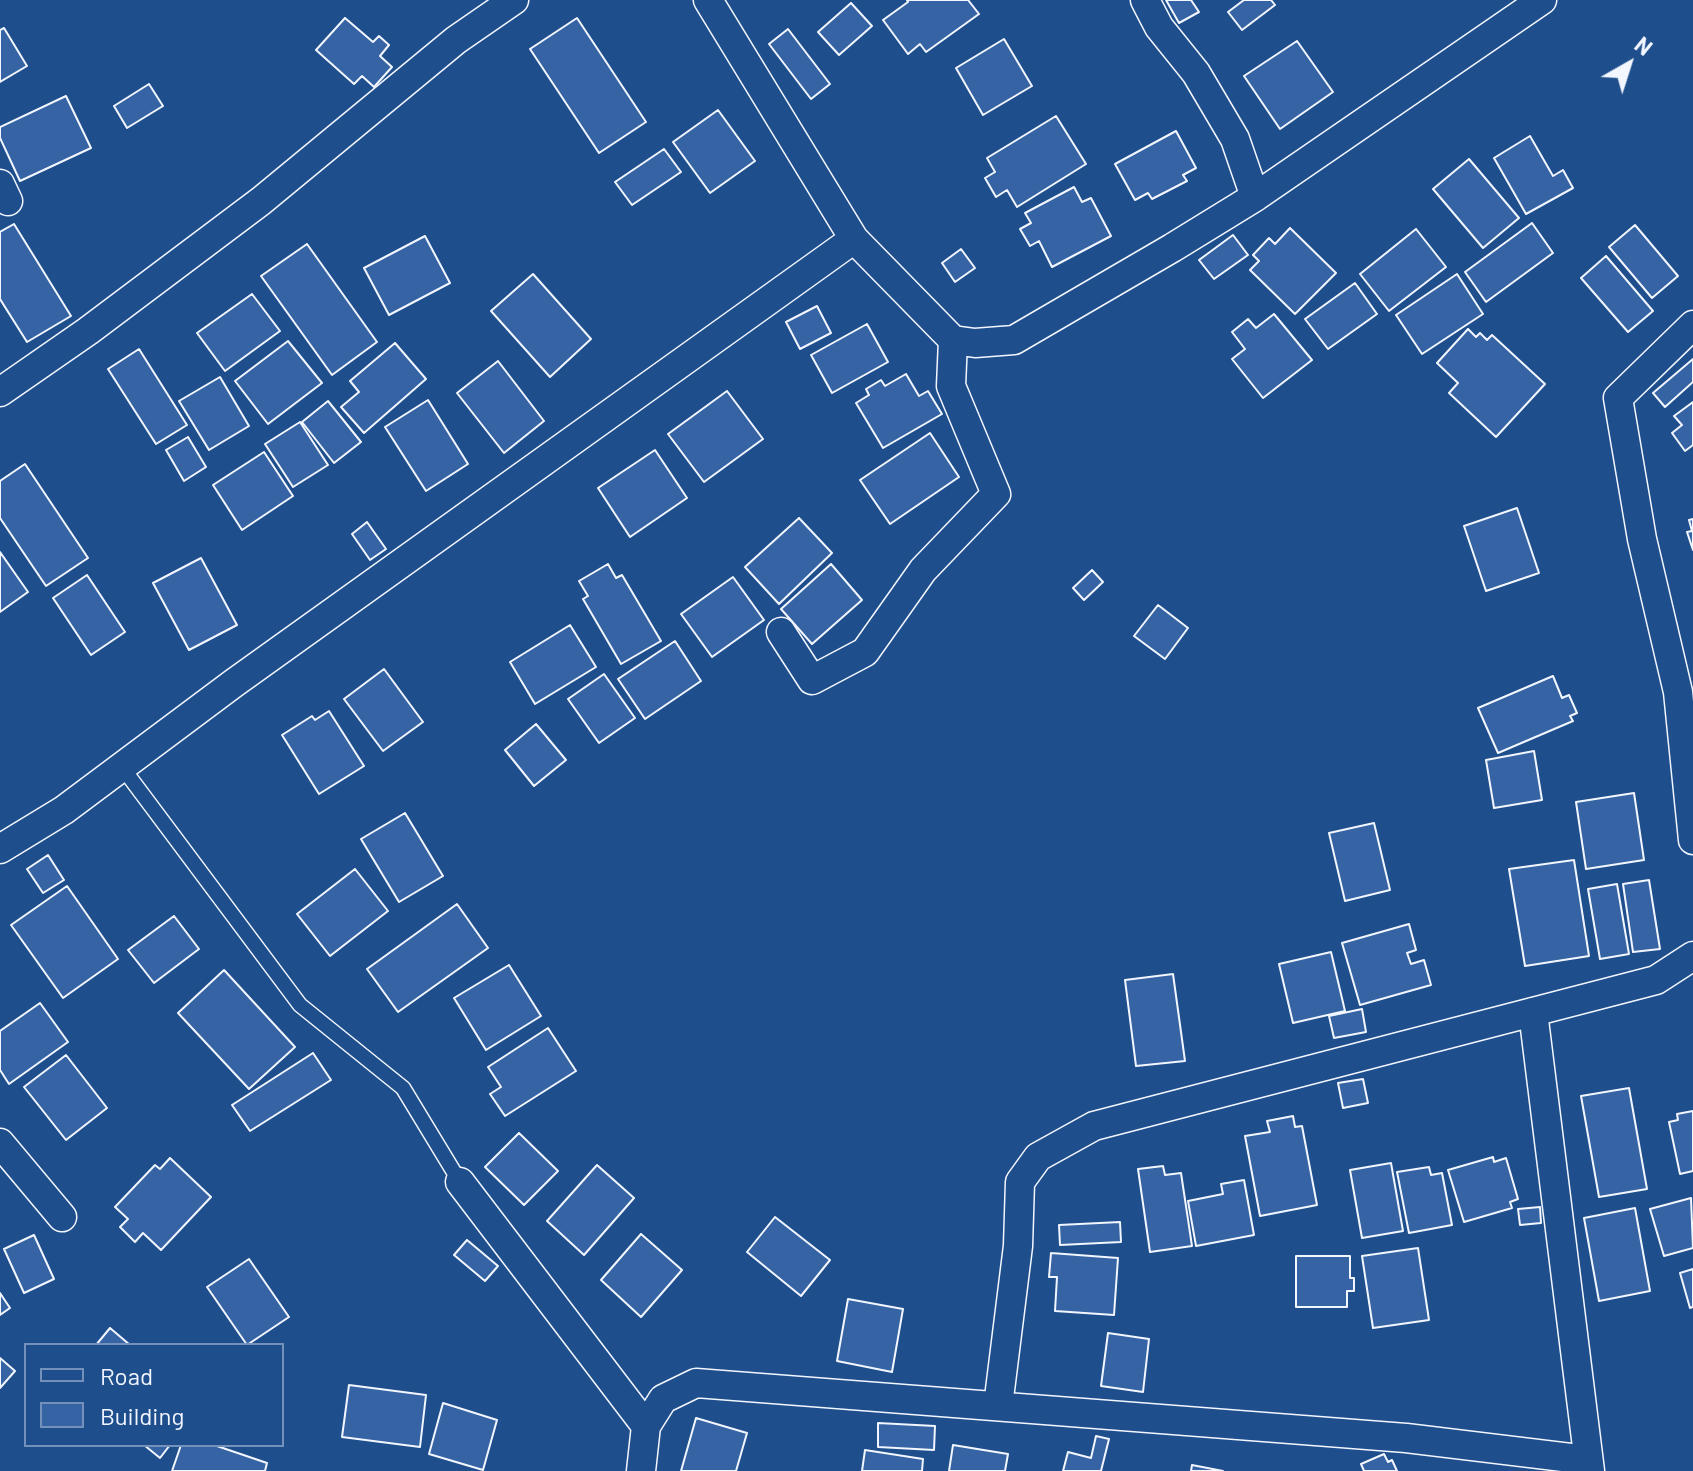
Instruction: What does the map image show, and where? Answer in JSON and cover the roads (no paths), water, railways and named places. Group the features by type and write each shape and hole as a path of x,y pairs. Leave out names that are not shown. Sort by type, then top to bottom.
{"street":[{"path":"0,392 88,331 261,201 456,40 514,0"},
{"path":"708,0 854,239 953,340 975,343 1014,340 1255,197 1542,0"},
{"path":"1145,0 1159,27 1196,73 1235,139 1255,197"},
{"path":"0,849 64,810 259,665 854,239"},
{"path":"1693,325 1618,398 1642,539 1678,692 1693,840"},
{"path":"781,632 812,680 865,652 923,570 996,494 951,386 953,340"},
{"path":"998,1406 1018,1246 1020,1182 1038,1157 1094,1126 1656,980 1693,956"},
{"path":"641,1471 646,1426 663,1399 696,1383 1406,1438 1589,1466 1533,1012"},
{"path":"0,1143 62,1217"},
{"path":"460,1182 646,1426"}],"lane":[{"path":"122,767 300,1005 403,1088 460,1182"}]}
